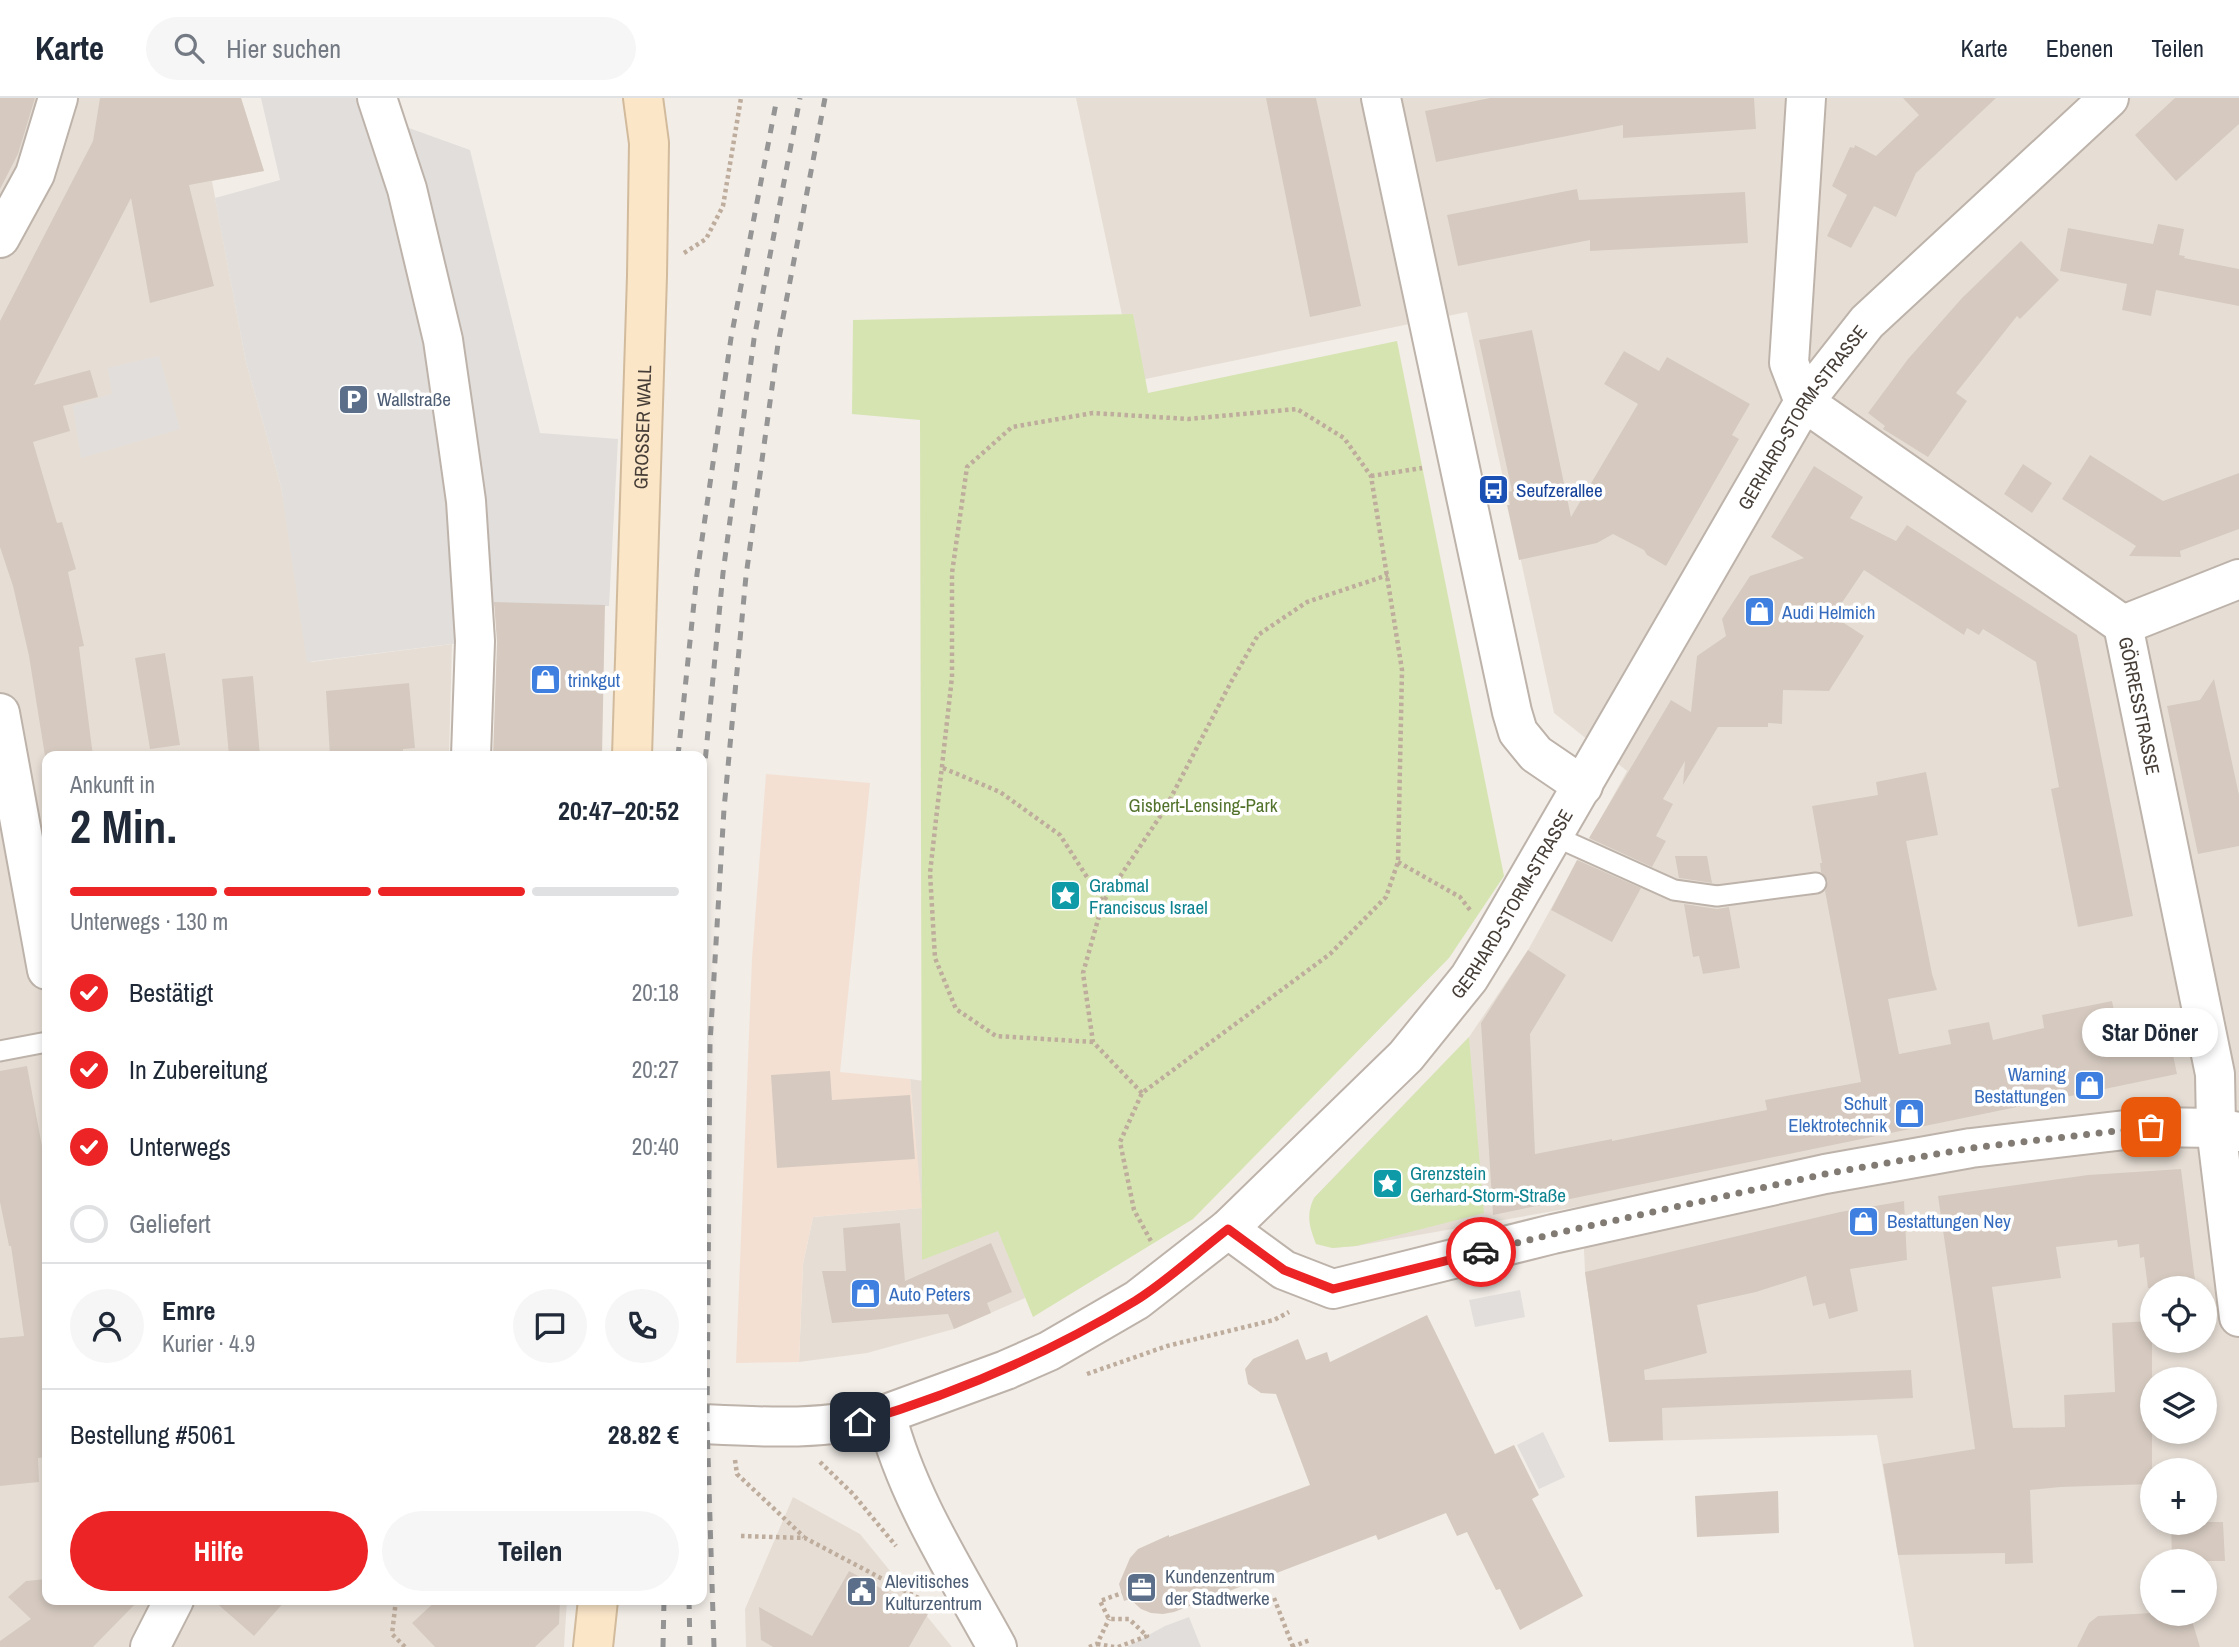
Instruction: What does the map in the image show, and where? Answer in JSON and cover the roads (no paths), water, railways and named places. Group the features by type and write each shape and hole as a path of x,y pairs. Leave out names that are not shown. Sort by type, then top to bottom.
{"main road":[{"name":"GROSSER WALL","path":"632,751 647,276 649,144 643,98"},
{"path":"593,1647 597,1605"}],"street":[{"path":"0,238 35,174 58,98"},
{"path":"377,98 407,189 443,340 459,449 466,501 475,641 471,751"},
{"path":"1381,98 1518,732 1536,754 1583,786"},
{"path":"1804,402 1789,363 1806,98"},
{"name":"GERHARD-STORM-STRASSE","path":"716,1425 785,1426 860,1422 1006,1370 1049,1351 1137,1300 1228,1229 1406,1056 1469,978 1804,402 1867,322 2109,98"},
{"name":"GÖRRESSTRASSE","path":"1804,402 2123,625 2227,1130 2239,1317"},
{"path":"2123,625 2239,579"},
{"path":"0,713 42,943"},
{"path":"1228,1229 1284,1270 1333,1289 1553,1234 1852,1170 1971,1148 2151,1127 2227,1130"},
{"path":"886,1414 893,1441 916,1497 997,1647"},
{"path":"150,1647 168,1605"}],"lane":[{"path":"1554,836 1674,890 1717,896 1815,883"},
{"path":"0,1051 42,1043"}],"railway":[{"path":"679,751 697,574 731,338 777,98"},
{"path":"706,751 723,573 754,339 800,98"},
{"path":"714,1647 707,1424 710,1044 724,809 746,576 778,344 825,98"},
{"path":"663,1647 664,1605"},
{"path":"689,1605 690,1647"}],"place":[{"name":"Wallstraße","path":"354,399"},
{"name":"Seufzerallee","path":"1493,490"},
{"name":"Audi Helmich","path":"1759,612"},
{"name":"trinkgut","path":"545,680"},
{"name":"Grabmal Franciscus Israel","path":"1066,896"},
{"name":"Warning Bestattungen","path":"2089,1085"},
{"name":"Schult Elektrotechnik","path":"1910,1114"},
{"name":"Star Döner","path":"2151,1127"},
{"name":"Grenzstein Gerhard-Storm-Straße","path":"1387,1184"},
{"name":"Bestattungen Ney","path":"1864,1221"},
{"name":"Auto Peters","path":"866,1294"},
{"name":"Kundenzentrum der Stadtwerke","path":"1142,1587"},
{"name":"Alevitisches Kulturzentrum","path":"862,1592"}],"park label":[{"name":"Gisbert-Lensing-Park","path":"1203,805"}]}
